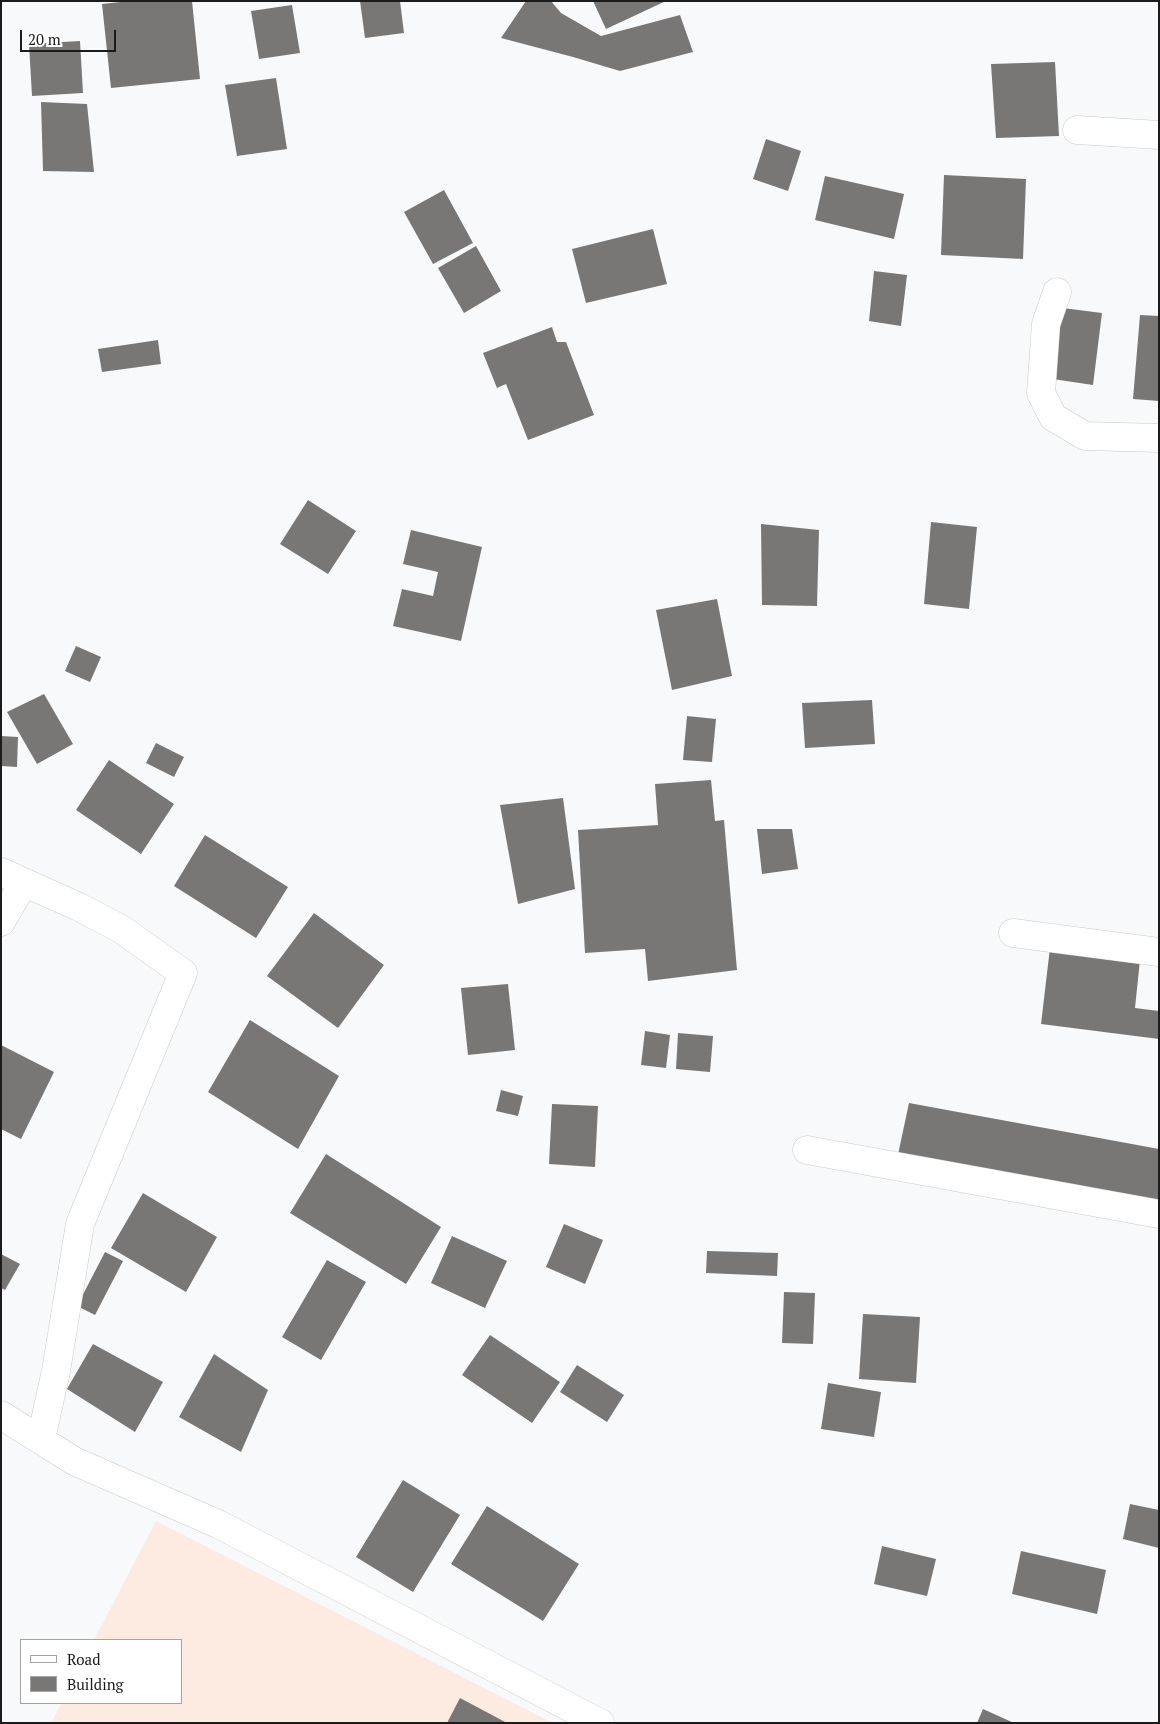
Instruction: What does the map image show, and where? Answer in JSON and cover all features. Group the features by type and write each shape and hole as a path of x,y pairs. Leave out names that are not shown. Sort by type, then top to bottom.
{"street":[{"path":"1077,130 1159,134"},
{"path":"1057,292 1046,324 1041,393 1052,417 1085,436 1159,438"},
{"path":"1,922 12,877 121,929 183,973 80,1224 56,1371 41,1439"},
{"path":"1013,933 1159,952"},
{"path":"806,1150 1159,1214"},
{"path":"1,1415 74,1461 218,1524 600,1723"}],"shaded area":[{"path":"156,1521 553,1723 51,1723 61,1704 182,1704 182,1639 95,1639"}],"building":[{"path":"129,1 192,1 200,79 111,88 102,4"},
{"path":"360,1 400,1 404,33 365,38"},
{"path":"526,1 551,1 561,13 601,36 680,15 693,52 620,71 501,38"},
{"path":"593,1 666,1 606,29"},
{"path":"292,5 300,53 259,59 251,11"},
{"path":"80,41 83,93 32,96 29,44"},
{"path":"1055,62 1059,136 996,138 991,64"},
{"path":"276,78 287,149 237,156 225,85"},
{"path":"41,102 87,104 94,172 43,171"},
{"path":"766,139 801,151 788,191 753,179"},
{"path":"944,175 1026,179 1023,259 941,255"},
{"path":"825,176 904,194 894,239 815,220"},
{"path":"444,190 473,243 433,264 404,212"},
{"path":"653,229 667,284 586,303 572,249"},
{"path":"476,246 501,291 464,313 438,268"},
{"path":"874,271 907,275 901,326 869,321"},
{"path":"1055,307 1102,313 1093,385 1046,378"},
{"path":"1140,315 1159,316 1159,401 1133,399"},
{"path":"552,327 557,342 566,342 594,415 528,440 506,384 497,388 483,353"},
{"path":"158,340 161,364 102,372 98,349"},
{"path":"308,500 356,531 328,574 280,544"},
{"path":"931,522 977,527 969,609 924,604"},
{"path":"761,524 819,530 817,606 762,605"},
{"path":"411,530 482,547 461,641 393,626 402,589 433,596 438,572 403,564"},
{"path":"717,599 732,676 672,690 656,610"},
{"path":"76,646 101,657 90,682 65,671"},
{"path":"44,694 73,744 37,764 7,712"},
{"path":"872,700 875,744 805,748 802,703"},
{"path":"687,716 716,719 712,762 683,760"},
{"path":"1,736 18,737 17,767 1,766"},
{"path":"156,743 184,757 174,777 146,763"},
{"path":"109,760 174,804 141,854 76,810"},
{"path":"711,780 715,821 724,820 737,970 648,981 645,949 585,953 578,830 658,825 655,784"},
{"path":"563,798 575,889 518,904 500,805"},
{"path":"757,829 792,829 798,869 762,874"},
{"path":"205,835 288,887 256,938 174,886"},
{"path":"314,913 384,965 338,1028 267,976"},
{"path":"1050,948 1140,960 1135,1008 1159,1011 1159,1039 1041,1024"},
{"path":"508,984 515,1050 468,1055 461,988"},
{"path":"250,1020 339,1076 298,1149 208,1092"},
{"path":"645,1031 670,1035 666,1068 641,1065"},
{"path":"678,1033 713,1036 710,1072 676,1069"},
{"path":"1,1045 54,1072 21,1139 1,1129"},
{"path":"501,1090 523,1096 518,1116 496,1111"},
{"path":"909,1103 1159,1149 1159,1209 896,1164"},
{"path":"552,1104 598,1106 595,1167 549,1164"},
{"path":"326,1154 441,1227 406,1284 290,1213"},
{"path":"143,1193 217,1237 186,1292 111,1248"},
{"path":"564,1224 603,1240 585,1284 546,1267"},
{"path":"452,1236 507,1261 485,1308 431,1283"},
{"path":"707,1251 778,1253 777,1276 706,1273"},
{"path":"105,1252 123,1261 95,1315 77,1306"},
{"path":"1,1254 20,1264 5,1290 1,1288"},
{"path":"327,1260 366,1282 321,1360 282,1337"},
{"path":"784,1292 815,1293 813,1344 782,1343"},
{"path":"863,1314 920,1317 916,1383 859,1379"},
{"path":"490,1335 560,1382 532,1423 462,1375"},
{"path":"93,1344 163,1382 135,1432 67,1389"},
{"path":"214,1354 268,1390 241,1452 179,1417"},
{"path":"577,1365 624,1395 607,1422 560,1392"},
{"path":"828,1383 881,1392 874,1437 821,1429"},
{"path":"403,1480 460,1515 413,1592 356,1557"},
{"path":"1130,1504 1159,1510 1159,1548 1123,1539"},
{"path":"487,1506 579,1564 543,1621 451,1564"},
{"path":"882,1546 936,1559 927,1596 874,1584"},
{"path":"1021,1551 1106,1570 1097,1614 1012,1594"},
{"path":"460,1698 507,1723 447,1723"},
{"path":"983,1709 1014,1723 977,1723"}]}
